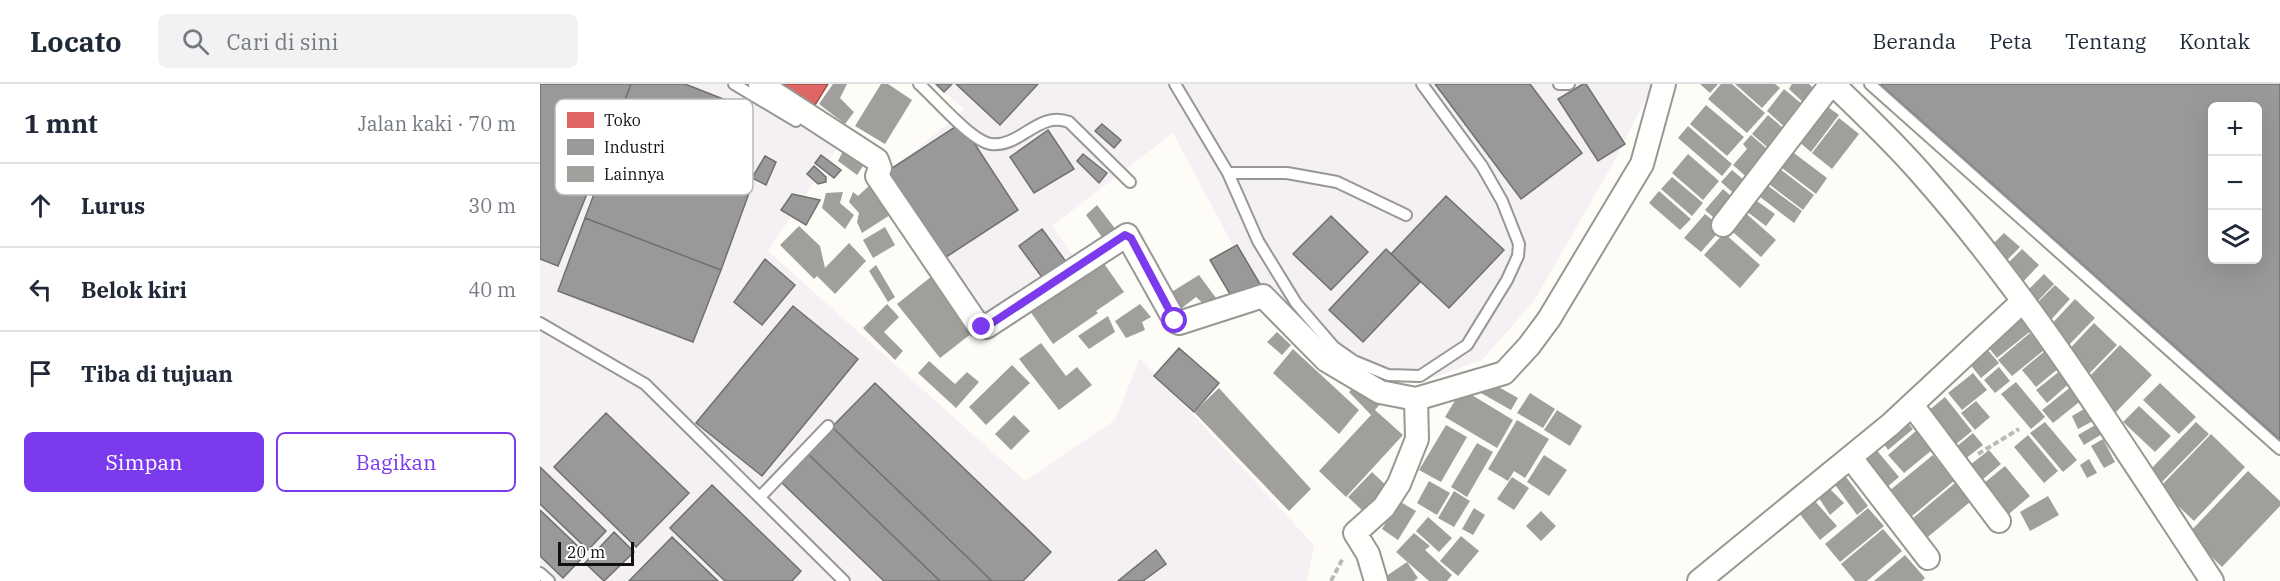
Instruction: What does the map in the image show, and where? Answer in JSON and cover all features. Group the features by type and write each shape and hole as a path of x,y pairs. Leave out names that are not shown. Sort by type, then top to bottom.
{"street":[{"path":"760,84 877,160 880,168 877,176 978,325 986,327 1127,235 1175,321 1179,323 1263,296 1326,360 1380,392 1416,399 1504,373 1529,346 1549,319 1642,164 1664,84"},
{"path":"1723,225 1832,84 1925,177 2023,301 2212,581"},
{"path":"1699,581 1851,458 1912,405 2023,301"},
{"path":"1376,581 1368,554 1355,533 1384,507 1399,484 1417,439 1416,399"},
{"path":"1912,405 2000,521"},
{"path":"1851,458 1928,558"}],"lane":[{"path":"734,84 796,121"},
{"path":"919,84 977,138 990,144 1002,144 1048,120 1059,118 1069,122 1130,182"},
{"path":"1175,84 1228,172 1258,242 1296,303 1334,347 1354,361 1388,375 1420,375 1467,345 1507,280 1518,256 1519,244 1502,201 1482,166 1422,84"},
{"path":"1559,84 1569,84"},
{"path":"1870,84 2280,449"},
{"path":"1228,172 1287,173 1337,182 1406,215"},
{"path":"540,323 645,384 844,581"},
{"path":"760,497 828,426"},
{"path":"540,573 549,581"}],"path":[{"path":"1957,467 2019,429"}],"shaded area":[{"path":"540,84 744,84 839,145 768,251 1025,481 1115,420 1140,358 1314,545 1307,581 540,581"},
{"path":"932,84 1653,84 1615,160 1534,301 1482,360 1429,379 1354,363 1259,294 1173,133 1052,226 1076,260 981,329 881,179 965,109"}],"building: Toko":[{"path":"770,84 828,84 812,110"}],"building: Industri":[{"path":"540,84 631,84 625,99 555,99 555,195 586,195 558,266 540,259"},
{"path":"631,84 685,84 723,99 625,99"},
{"path":"936,84 952,84 944,92"},
{"path":"956,84 1038,84 1000,125"},
{"path":"1435,84 1530,84 1582,153 1521,199"},
{"path":"1586,84 1625,144 1598,161 1558,99"},
{"path":"1880,84 2280,84 2280,440"},
{"path":"961,123 1018,210 937,263 880,176"},
{"path":"1102,124 1121,140 1114,148 1095,131"},
{"path":"1048,130 1074,169 1034,193 1010,157"},
{"path":"1083,154 1107,173 1099,183 1077,161"},
{"path":"821,155 841,170 834,178 815,163"},
{"path":"765,156 776,162 766,185 753,178"},
{"path":"814,166 826,177 826,182 818,184 807,174"},
{"path":"792,194 820,200 806,225 781,210"},
{"path":"594,195 748,195 721,270 585,218"},
{"path":"1446,196 1504,250 1449,308 1391,254"},
{"path":"1331,216 1368,252 1331,290 1293,254"},
{"path":"585,218 721,270 693,342 558,291"},
{"path":"1042,229 1067,263 1044,280 1019,246"},
{"path":"1237,245 1260,284 1234,301 1210,260"},
{"path":"1386,249 1420,282 1363,342 1329,310"},
{"path":"765,259 795,285 762,325 734,302"},
{"path":"793,306 858,359 762,476 696,423"},
{"path":"1179,348 1219,383 1194,412 1154,376"},
{"path":"875,383 1051,552 1023,581 992,581 832,427"},
{"path":"606,413 689,493 636,547 554,467"},
{"path":"832,427 992,581 940,581 807,453"},
{"path":"807,453 940,581 884,581 780,481"},
{"path":"540,467 606,531 588,550 540,504"},
{"path":"712,485 801,571 792,581 725,581 670,528"},
{"path":"540,510 586,554 563,578 540,556"},
{"path":"614,532 634,552 604,581 585,563"},
{"path":"672,537 718,581 629,581"},
{"path":"1156,550 1166,564 1143,581 1118,581"}],"building: Lainnya":[{"path":"833,84 847,84 840,98 854,112 845,124 819,104"},
{"path":"881,84 888,84 912,100 885,144 855,126"},
{"path":"1700,84 1718,84 1710,93"},
{"path":"1721,84 1732,84 1765,113 1747,133 1708,99"},
{"path":"1735,84 1775,84 1780,88 1762,108"},
{"path":"1792,84 1809,84 1820,94 1808,107 1789,89"},
{"path":"1784,89 1809,110 1790,132 1767,111"},
{"path":"1706,105 1744,137 1727,156 1690,124"},
{"path":"1825,105 1839,115 1811,152 1798,141"},
{"path":"1768,115 1790,134 1774,153 1752,134"},
{"path":"1839,118 1859,134 1832,169 1812,153"},
{"path":"1688,126 1732,164 1722,176 1678,138"},
{"path":"1751,135 1774,155 1751,181 1733,165 1747,149 1743,144"},
{"path":"1790,150 1827,178 1816,194 1778,165"},
{"path":"843,151 863,166 857,175 838,161"},
{"path":"1688,154 1719,181 1703,200 1672,173"},
{"path":"1776,166 1814,195 1803,210 1765,181"},
{"path":"1732,170 1751,186 1740,199 1721,182"},
{"path":"1672,177 1703,203 1692,216 1661,189"},
{"path":"1763,182 1802,211 1794,223 1755,193"},
{"path":"871,184 890,215 862,233 857,222 859,213 849,202 853,192 858,196"},
{"path":"1723,189 1739,203 1721,224 1705,210"},
{"path":"1659,191 1691,219 1680,230 1649,203"},
{"path":"843,192 840,203 854,215 845,229 822,208 826,193"},
{"path":"1754,199 1775,214 1766,226 1746,211"},
{"path":"1097,205 1120,235 1107,244 1086,215"},
{"path":"1740,208 1776,240 1761,257 1725,225"},
{"path":"1705,214 1722,228 1701,252 1684,238"},
{"path":"799,226 820,246 825,268 849,243 866,261 835,294 817,276 814,279 780,245"},
{"path":"885,227 895,245 873,258 863,240"},
{"path":"1724,233 1760,265 1740,288 1704,255"},
{"path":"2004,233 2020,247 2002,265 1987,250"},
{"path":"2022,249 2039,265 2018,287 2001,270"},
{"path":"1098,255 1124,292 1053,344 1025,304"},
{"path":"876,265 895,297 888,302 869,271"},
{"path":"2044,274 2054,284 2034,305 2023,295"},
{"path":"1199,275 1219,302 1209,309 1196,297 1178,311 1165,296"},
{"path":"932,276 976,330 940,358 897,304"},
{"path":"2055,285 2070,299 2048,323 2032,308"},
{"path":"2075,299 2095,318 2066,348 2046,330"},
{"path":"887,304 899,317 884,332 903,351 895,360 863,328"},
{"path":"1140,304 1151,317 1142,322 1145,330 1126,338 1115,321"},
{"path":"2020,314 2032,330 1997,358 1985,343"},
{"path":"1108,316 1115,332 1089,349 1078,336"},
{"path":"2094,323 2117,345 2085,378 2062,357"},
{"path":"1277,332 1291,345 1282,355 1267,342"},
{"path":"2030,333 2044,350 2012,376 1998,360"},
{"path":"1041,343 1066,376 1077,367 1092,385 1059,410 1019,359"},
{"path":"2120,345 2152,375 2116,412 2084,382"},
{"path":"1986,348 1999,363 1981,378 1969,363"},
{"path":"1293,349 1359,410 1339,434 1273,373"},
{"path":"2045,351 2059,368 2036,387 2022,370"},
{"path":"929,361 955,384 967,372 979,382 956,408 918,373"},
{"path":"1012,365 1030,383 986,425 969,407"},
{"path":"1999,367 2010,381 1995,393 1984,380"},
{"path":"2061,370 2071,382 2047,403 2036,390"},
{"path":"1973,373 1987,390 1962,410 1948,393"},
{"path":"1488,381 1518,398 1511,410 1481,393"},
{"path":"2016,382 2045,417 2031,429 2001,394"},
{"path":"2160,383 2196,417 2179,434 2143,400"},
{"path":"1356,384 1381,403 1375,410 1403,435 1346,497 1319,471 1371,415 1349,392"},
{"path":"2072,386 2083,399 2053,423 2042,410"},
{"path":"1219,388 1311,489 1289,511 1194,412"},
{"path":"1462,389 1513,420 1497,448 1445,417"},
{"path":"1530,393 1555,409 1543,428 1517,413"},
{"path":"1945,397 1972,431 1950,449 1922,416"},
{"path":"1976,401 1990,417 1975,430 1961,413"},
{"path":"2139,406 2171,436 2155,452 2123,422"},
{"path":"2086,408 2093,421 2078,429 2072,416"},
{"path":"1557,410 1582,426 1570,446 1544,430"},
{"path":"1014,415 1030,431 1011,450 995,434"},
{"path":"1905,419 1913,429 1888,450 1880,438"},
{"path":"1517,420 1549,439 1525,478 1514,471 1508,481 1488,469"},
{"path":"2045,422 2077,460 2063,472 2030,433"},
{"path":"2196,422 2209,434 2160,484 2148,472"},
{"path":"2097,424 2102,434 2084,445 2078,435"},
{"path":"1446,425 1467,437 1441,482 1419,470"},
{"path":"1916,431 1932,450 1904,473 1888,455"},
{"path":"1973,433 1983,445 1960,463 1951,451"},
{"path":"2211,434 2245,467 2194,521 2159,488"},
{"path":"2028,435 2058,471 2044,483 2014,447"},
{"path":"2103,439 2115,462 2104,468 2091,446"},
{"path":"1477,443 1493,452 1467,497 1451,487"},
{"path":"1874,447 1899,477 1881,492 1856,460"},
{"path":"1989,450 2001,464 1977,484 1965,469"},
{"path":"1544,455 1567,470 1549,496 1527,482"},
{"path":"1933,455 1954,481 1905,522 1883,496"},
{"path":"2089,459 2097,473 2087,478 2080,465"},
{"path":"2005,466 2030,496 2003,519 1978,488"},
{"path":"2248,471 2280,501 2280,506 2222,567 2188,534"},
{"path":"1372,472 1390,489 1366,514 1348,497"},
{"path":"1843,473 1868,506 1857,515 1833,482"},
{"path":"1512,477 1529,488 1514,510 1497,499"},
{"path":"1429,481 1450,493 1437,515 1417,503"},
{"path":"1955,483 1970,502 1923,541 1907,523"},
{"path":"1828,487 1844,503 1830,515 1817,495"},
{"path":"1454,491 1470,501 1454,527 1438,518"},
{"path":"2048,496 2059,515 2030,531 2020,512"},
{"path":"1813,499 1837,526 1820,540 1799,513"},
{"path":"1399,501 1416,511 1398,540 1382,529"},
{"path":"1474,508 1485,515 1473,535 1462,529"},
{"path":"1868,508 1884,526 1840,562 1825,544"},
{"path":"1541,511 1556,526 1541,541 1526,526"},
{"path":"1428,517 1452,538 1439,552 1416,531"},
{"path":"1883,529 1902,551 1867,581 1855,581 1841,564"},
{"path":"1414,533 1430,546 1425,550 1452,575 1447,581 1429,581 1396,552"},
{"path":"1461,536 1479,551 1458,576 1440,561"},
{"path":"1905,555 1925,578 1922,581 1874,581"},
{"path":"1407,562 1418,578 1414,581 1379,581"}],"route":[{"path":"982,327 986,327 1125,235 1131,238 1175,321"}]}
